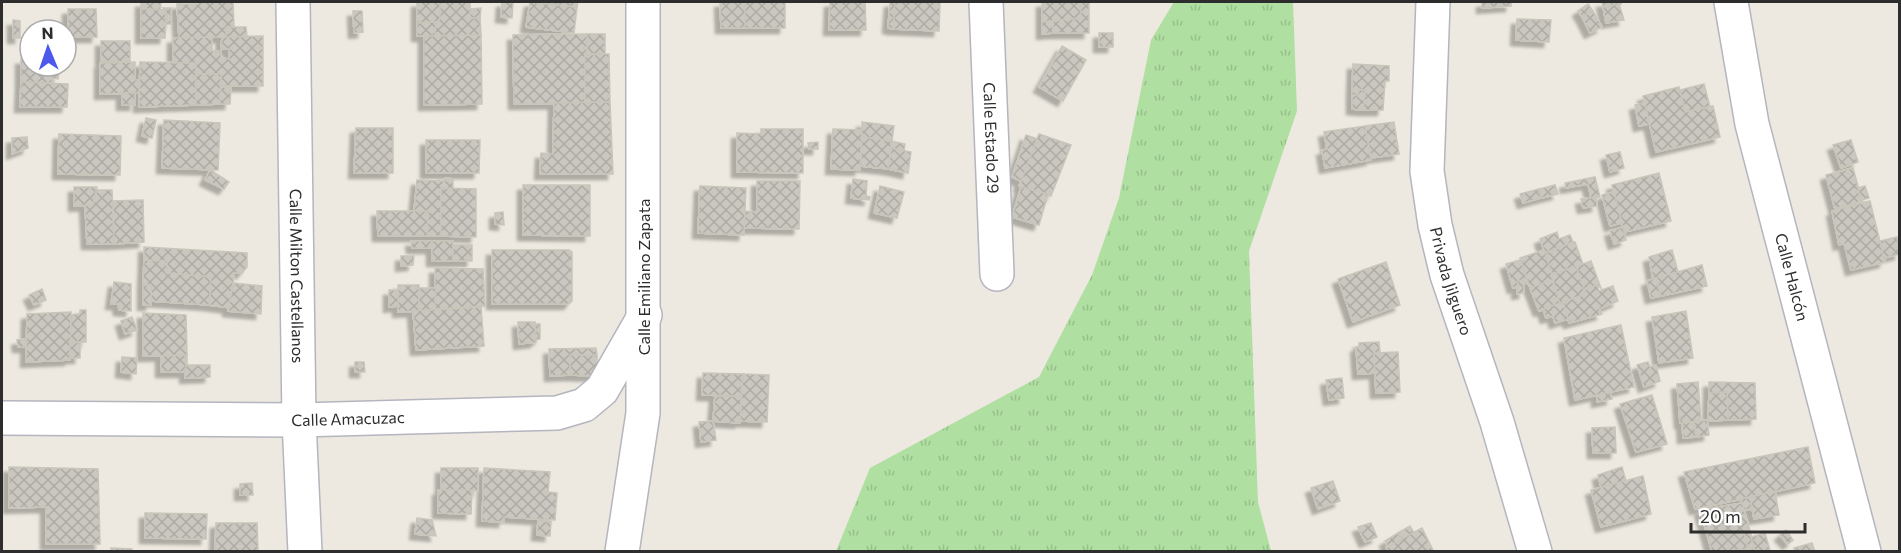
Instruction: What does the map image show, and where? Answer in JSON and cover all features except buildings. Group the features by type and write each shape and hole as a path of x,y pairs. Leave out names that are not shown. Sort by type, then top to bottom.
{"street":[{"name":"Calle Milton Castellanos","path":"293,2 299,420 305,552"},
{"name":"Calle Emiliano Zapata","path":"622,552 643,413 645,315 643,2"},
{"name":"Calle Estado 29","path":"986,2 997,274"},
{"name":"Privada Jilguero","path":"1433,2 1427,171 1435,225 1447,275 1497,422 1534,552"},
{"name":"Calle Halcón","path":"1731,2 1752,124 1864,552"},
{"name":"Calle Amacuzac","path":"2,418 299,420 557,412 584,405 602,390 645,315"}],"green space":[{"path":"1174,2 1293,2 1297,111 1249,251 1258,502 1271,551 836,551 870,468 1039,377 1092,275 1119,198 1151,40"}]}
